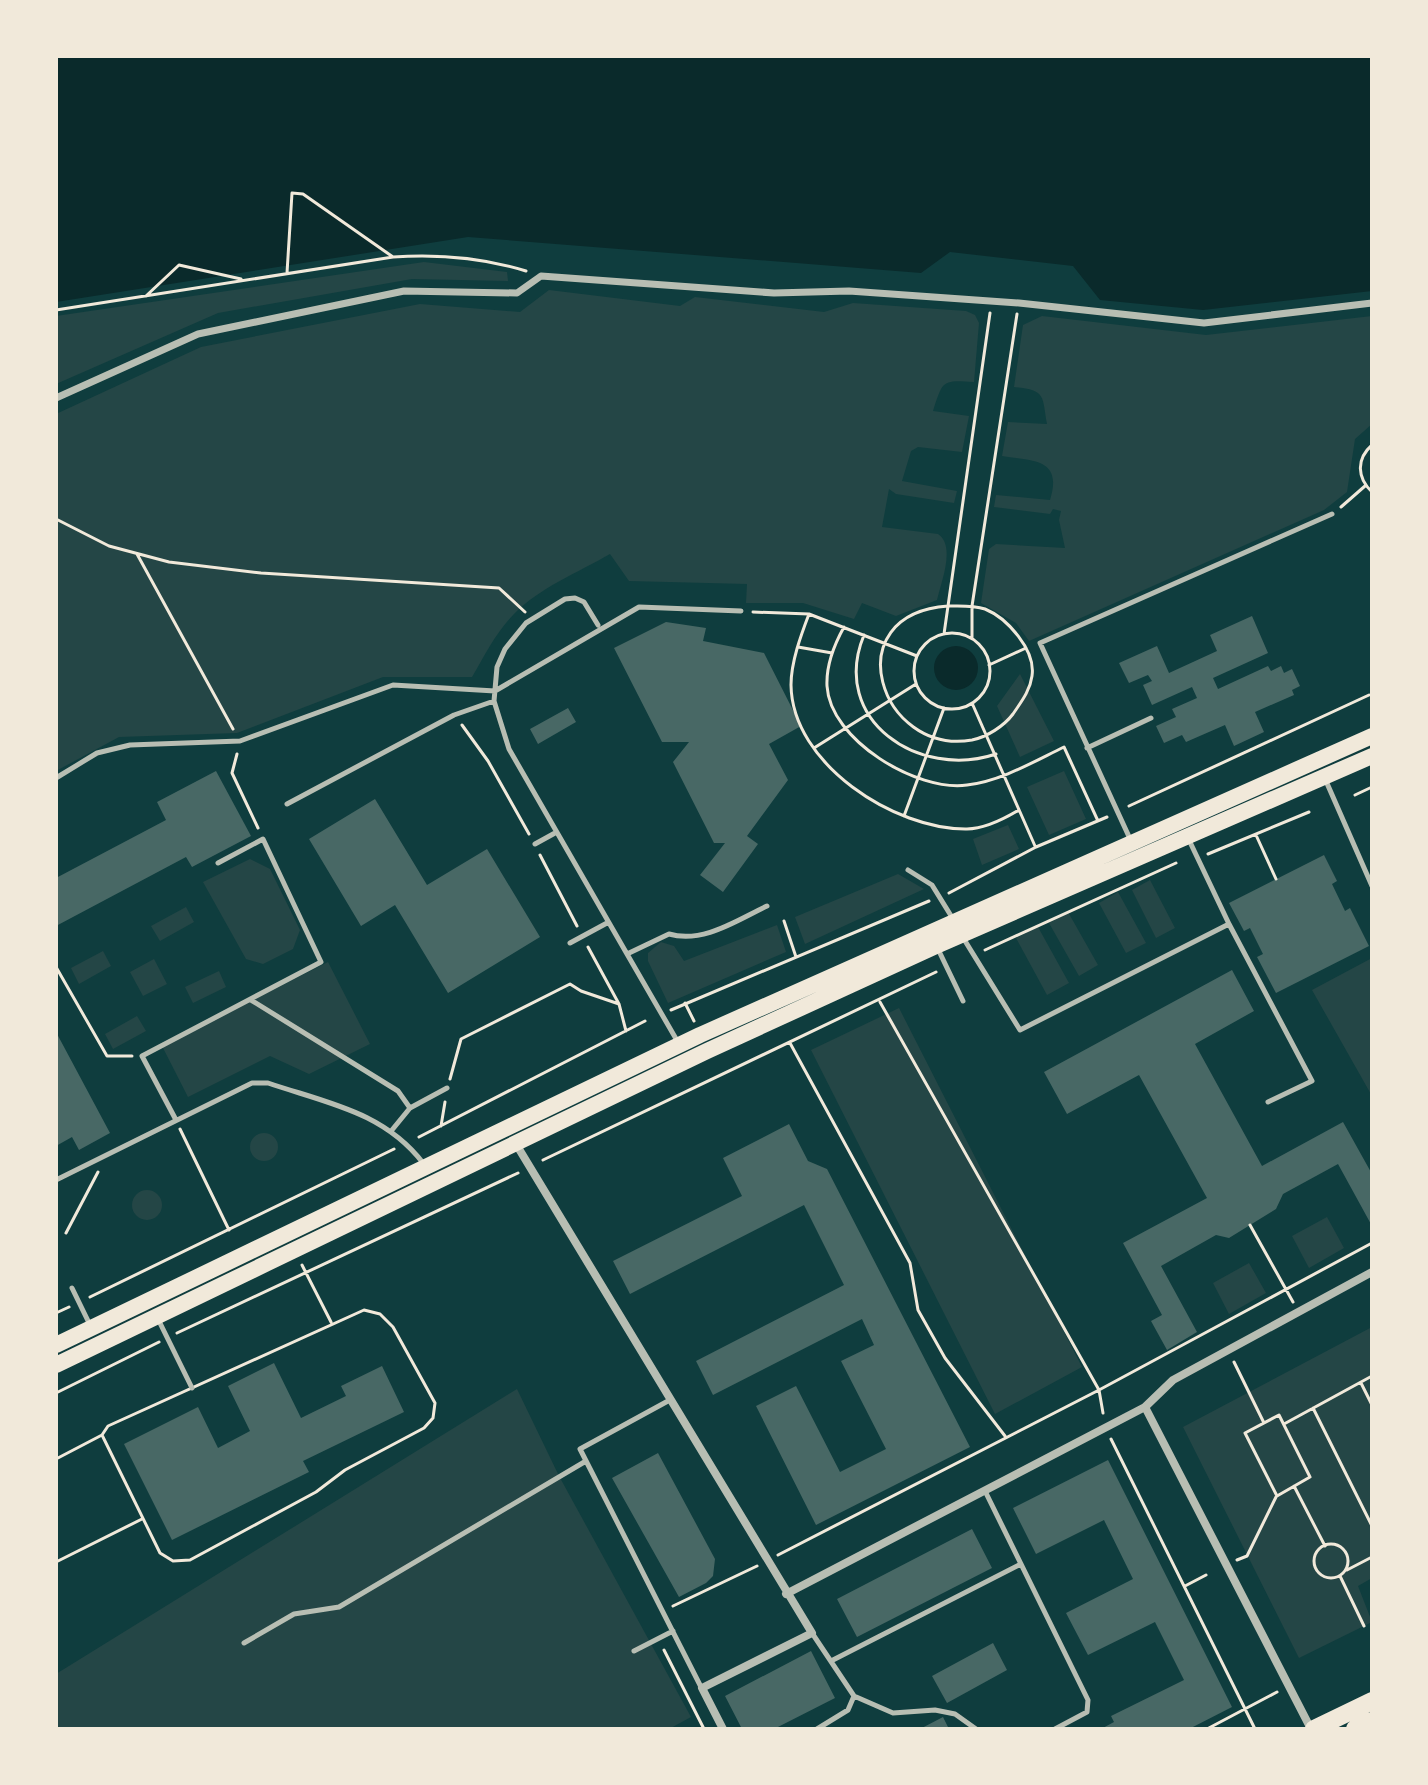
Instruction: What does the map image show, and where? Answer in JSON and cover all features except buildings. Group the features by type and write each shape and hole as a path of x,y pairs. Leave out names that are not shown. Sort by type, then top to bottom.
{"main road":[{"path":"56,1365 936,946 958,928 1132,841 1372,736"},
{"path":"56,1345 680,1044 958,928 1139,858 1372,756"},
{"path":"1317,760 1324,776"},
{"path":"1132,841 1139,858"},
{"path":"680,1044 689,1061"},
{"path":"508,1128 516,1144"},
{"path":"426,1167 434,1183"},
{"path":"1313,1729 1372,1701"},
{"path":"1355,1729 1372,1721"}],"street":[{"path":"56,398 198,334 404,291 517,293 541,276 774,293 849,291 992,301 1204,323 1372,303"},
{"path":"516,1144 668,1401 812,1633 702,1688 719,1728"},
{"path":"786,1594 1145,1407 1173,1380 1372,1272"},
{"path":"1145,1407 1313,1729"}],"lane":[{"path":"1132,841 1040,643 1332,514"},
{"path":"598,625 589,608 575,598 565,599 531,619 505,649 497,667 494,701 509,749 607,923 680,1044"},
{"path":"56,778 97,753 130,745 240,741 393,685 495,691 639,607 741,611"},
{"path":"287,804 454,715 494,701"},
{"path":"1087,748 1151,718"},
{"path":"1324,776 1372,886"},
{"path":"535,844 555,833"},
{"path":"1187,836 1229,924 1312,1081 1268,1102"},
{"path":"176,1120 142,1056 321,962 263,839 218,863"},
{"path":"908,870 932,885 1020,1030 1229,924"},
{"path":"627,954 669,934 685,939 712,932 767,906"},
{"path":"570,943 607,923"},
{"path":"936,946 963,1001"},
{"path":"250,1000 398,1091 410,1108"},
{"path":"56,1180 252,1083 366,1116 392,1130 426,1167"},
{"path":"392,1130 410,1108 447,1088"},
{"path":"72,1288 92,1328"},
{"path":"157,1316 192,1388"},
{"path":"668,1401 580,1449 702,1688"},
{"path":"244,1643 294,1614 339,1607 586,1461"},
{"path":"985,1491 1088,1700 1087,1712 1055,1729"},
{"path":"831,1661 1021,1564"},
{"path":"634,1651 673,1631"},
{"path":"812,1633 854,1696 893,1713 935,1710 955,1714 976,1729"},
{"path":"817,1729 848,1710 854,1696"}],"path":[{"path":"287,273 292,193 303,194 393,257"},
{"path":"56,310 393,257 424,255 503,264 541,276"},
{"path":"146,296 179,265 244,280"},
{"path":"944,634 992,301"},
{"path":"972,638 972,606 1019,303"},
{"path":"1372,445 1359,466 1365,486 1372,492"},
{"path":"1332,514 1365,486"},
{"path":"56,519 109,546 169,562 261,573 499,588 531,619"},
{"path":"137,554 240,741 232,773 263,839"},
{"path":"948,606 972,606 986,610 1010,627 1026,648 1033,673 1026,697 1006,722 987,734 958,740 933,735 904,719 890,702 883,690 878,662 885,643 918,612 948,606"},
{"path":"741,611 809,614 917,656"},
{"path":"809,614 798,647 791,687 801,726 813,749 830,769 853,787 904,816 969,829 999,821 1019,810"},
{"path":"844,627 832,653 827,686 830,700 849,729 879,758 918,779 965,786 1005,775 1064,747 1098,821"},
{"path":"944,634 972,638 984,651 989,665 987,684 972,703 958,710 931,703 916,684 914,672 917,656 926,643 944,634"},
{"path":"864,635 857,653 855,681 870,716 898,744 925,757 948,761 976,760 996,754"},
{"path":"798,647 832,653"},
{"path":"989,665 1026,648"},
{"path":"813,749 870,716 916,684"},
{"path":"1125,808 1369,695"},
{"path":"972,703 1036,847"},
{"path":"904,816 944,708"},
{"path":"1355,795 1372,787"},
{"path":"1208,854 1309,812"},
{"path":"949,893 1036,847 1110,815"},
{"path":"1256,834 1276,879"},
{"path":"978,954 1176,863"},
{"path":"972,882 975,890"},
{"path":"669,1010 929,901"},
{"path":"784,921 796,957"},
{"path":"998,938 1000,943"},
{"path":"56,967 107,1056 142,1056"},
{"path":"539,1162 880,1002 940,970"},
{"path":"441,1126 447,1088 461,1039 570,984 619,1004"},
{"path":"880,1002 1099,1390 1105,1428 1255,1729"},
{"path":"685,1003 696,1025"},
{"path":"419,1137 645,1021"},
{"path":"790,1043 910,1263 918,1310 945,1358 1007,1438"},
{"path":"715,1068 719,1076"},
{"path":"176,1120 229,1230"},
{"path":"90,1297 397,1147"},
{"path":"66,1233 108,1154"},
{"path":"171,1336 518,1173"},
{"path":"274,1207 278,1215"},
{"path":"1250,1225 1299,1312"},
{"path":"663,1611 766,1562 1007,1438 1372,1243"},
{"path":"300,1259 331,1322"},
{"path":"56,1313 69,1307"},
{"path":"56,1459 102,1435 108,1426 331,1322 364,1310 380,1314 393,1327 435,1403 433,1418 424,1428 345,1470 316,1492 190,1560 173,1561 160,1553 102,1435"},
{"path":"56,1393 162,1341"},
{"path":"1228,1350 1264,1423"},
{"path":"1284,1424 1372,1376"},
{"path":"1361,1383 1372,1405"},
{"path":"1313,1408 1372,1526"},
{"path":"1237,1560 1247,1556 1277,1496 1310,1477 1279,1415 1245,1433 1277,1496"},
{"path":"1294,1486 1325,1546"},
{"path":"56,1562 144,1519"},
{"path":"1347,1570 1349,1562 1341,1546 1325,1546 1317,1552 1316,1569 1331,1578 1340,1576 1372,1557"},
{"path":"1185,1586 1206,1575"},
{"path":"1340,1576 1364,1626"},
{"path":"659,1638 704,1729"},
{"path":"1207,1729 1276,1693"}],"shaded area":[{"path":"56,56 1372,56 1372,291 1203,310 1100,300 1073,266 950,252 921,273 468,237 56,302"},
{"path":"424,262 507,272 508,281 412,279 218,313 56,384 56,316"},
{"path":"549,290 680,306 695,297 824,312 853,303 966,311 975,315 979,323 974,382 945,384 933,411 969,416 962,452 918,447 911,451 902,481 957,491 954,503 896,494 889,489 882,527 938,534 943,540 946,565 937,600 896,616 862,603 854,619 803,603 746,603 747,584 629,581 610,554 547,588 524,605 502,628 472,677 383,677 237,733 119,737 56,771 56,414 201,347 420,304 520,312"},
{"path":"1042,316 1206,335 1372,316 1372,424 1355,439 1347,492 1324,510 1029,641 1016,623 981,603 989,549 996,544 1065,548 1059,520 1061,511 1053,509 1050,514 994,507 996,495 1050,500 1053,486 1049,469 1034,461 1002,456 1008,422 1047,424 1041,396 1032,390 1014,387 1023,325"},
{"path":"956,646 971,653 978,668 971,683 956,690 941,683 934,668 941,653"},
{"path":"1020,674 1054,741 1020,757 997,706"},
{"path":"1064,771 1086,819 1049,835 1027,787"},
{"path":"1008,825 1019,849 982,865 973,839"},
{"path":"250,859 270,869 300,930 293,949 263,964 246,959 203,882"},
{"path":"898,874 924,889 805,944 795,917"},
{"path":"1150,880 1175,928 1156,938 1132,890"},
{"path":"1118,892 1146,943 1126,953 1099,903"},
{"path":"186,907 194,922 160,941 151,926"},
{"path":"1068,912 1098,965 1079,976 1049,923"},
{"path":"777,925 786,952 668,1003 648,961 648,953 661,942 674,946 684,961"},
{"path":"1038,927 1069,983 1047,995 1016,938"},
{"path":"103,951 111,966 79,984 71,968"},
{"path":"1372,958 1372,1096 1312,990"},
{"path":"154,959 167,984 143,996 130,972"},
{"path":"328,962 370,1044 309,1074 270,1056 188,1097 162,1046"},
{"path":"219,971 226,987 193,1003 185,987"},
{"path":"899,1008 1082,1367 995,1414 811,1050"},
{"path":"137,1016 146,1031 113,1049 105,1034"},
{"path":"264,1133 274,1137 278,1147 274,1157 264,1161 254,1157 250,1147 254,1137"},
{"path":"147,1190 153,1191 161,1199 161,1211 153,1219 147,1220 141,1219 133,1211 132,1205 133,1199 141,1191"},
{"path":"1327,1217 1344,1248 1309,1268 1292,1236"},
{"path":"1249,1263 1266,1293 1229,1314 1213,1283"},
{"path":"1372,1327 1372,1578 1358,1586 1372,1622 1299,1658 1183,1427"},
{"path":"517,1389 559,1476 691,1717 669,1729 56,1729 56,1674"}]}
